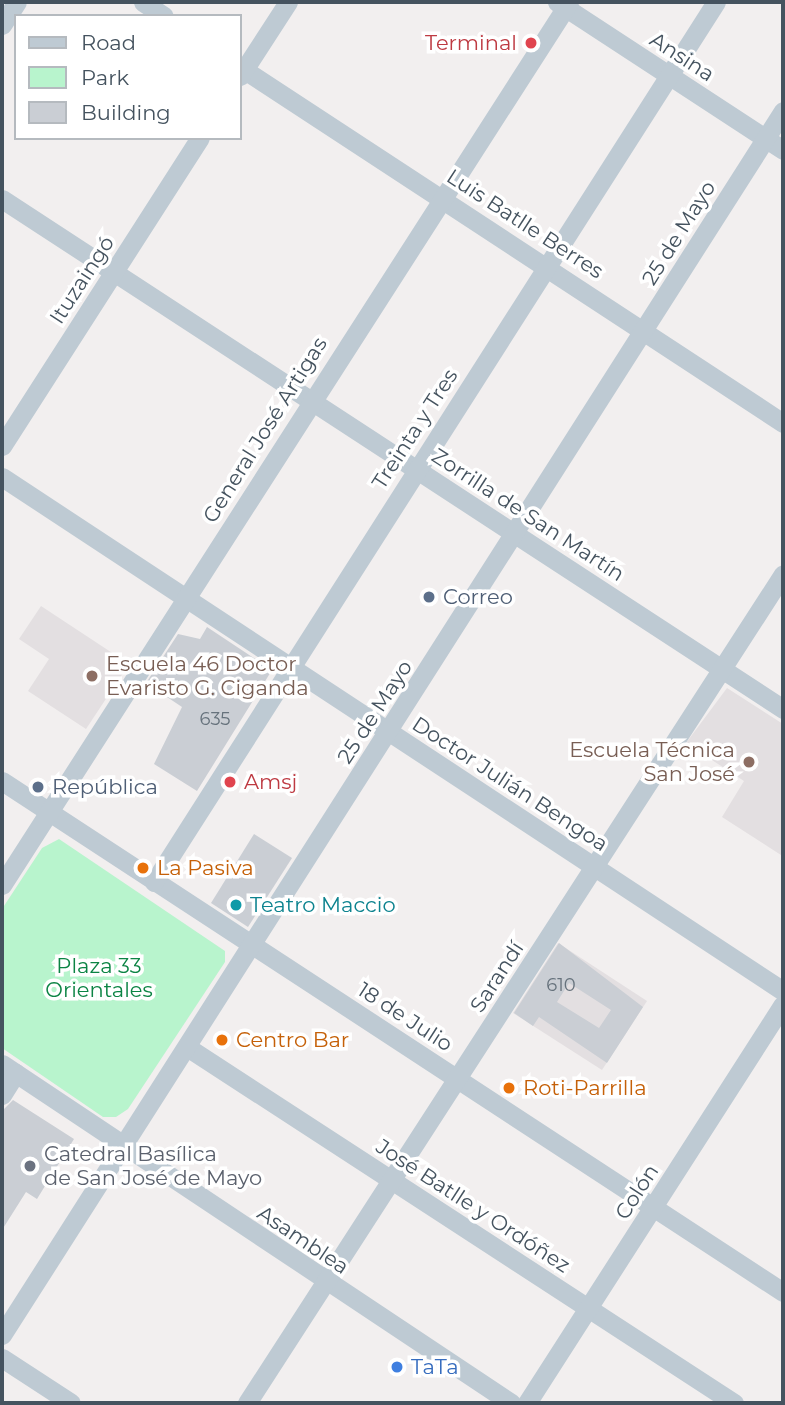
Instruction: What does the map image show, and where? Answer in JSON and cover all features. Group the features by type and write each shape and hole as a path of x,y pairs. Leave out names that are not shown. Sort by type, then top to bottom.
{"street":[{"path":"2,24 17,2"},
{"path":"143,2 161,14"},
{"path":"242,70 288,2"},
{"name":"Treinta y Tres","path":"154,882 716,2"},
{"name":"Ansina","path":"563,4 783,150"},
{"name":"General José Artigas","path":"2,885 563,4"},
{"name":"Luis Batlle Berres","path":"242,72 442,197 783,423"},
{"name":"25 de Mayo","path":"2,1335 250,945 390,732 783,111"},
{"name":"Ituzaingó","path":"2,446 199,140"},
{"name":"Zorrilla de San Martín","path":"2,199 783,709"},
{"name":"Doctor Julián Bengoa","path":"2,477 783,991"},
{"name":"Sarandí","path":"247,1403 783,574"},
{"name":"18 de Julio","path":"2,781 783,1292"},
{"name":"Colón","path":"527,1403 783,1005"},
{"name":"José Batlle y Ordóñez","path":"187,1047 734,1403"},
{"path":"2,1095 9,1069"},
{"name":"Asamblea","path":"9,1069 326,1283 511,1403"},
{"path":"2,1359 71,1403"}],"shaded area":[{"path":"41,606 129,664 86,729 28,691 49,659 19,639"},
{"name":"Escuela Técnica San José","path":"727,688 783,724 781,855 722,817 744,781 686,743"},
{"path":"558,943 647,1001 602,1070 513,1013"}],"green space":[{"name":"Plaza 33 Orientales","path":"59,839 225,951 225,962 128,1109 116,1117 103,1117 2,1048 2,909 42,848"}],"building":[{"path":"207,627 272,670 197,791 154,764 182,707 146,683 178,634 200,639"},
{"path":"254,834 292,858 248,927 211,903"},
{"path":"559,943 643,1007 607,1063 539,1017 533,1026 514,1013","holes":["569,983 611,1010 599,1028 557,1002"]},
{"name":"Catedral Basílica de San José de Mayo","path":"13,1100 74,1139 37,1199 26,1192 2,1230 2,1111"}],"place":[{"name":"Terminal","path":"531,43"},
{"name":"Correo","path":"429,597"},
{"name":"Escuela 46 Doctor Evaristo G. Ciganda","path":"92,676"},
{"name":"Escuela Técnica San José","path":"749,762"},
{"name":"Amsj","path":"230,782"},
{"name":"República","path":"38,787"},
{"name":"La Pasiva","path":"143,868"},
{"name":"Teatro Maccio","path":"236,905"},
{"name":"Centro Bar","path":"222,1040"},
{"name":"Roti-Parrilla","path":"509,1088"},
{"name":"Catedral Basílica de San José de Mayo","path":"30,1166"},
{"name":"TaTa","path":"397,1367"}]}
